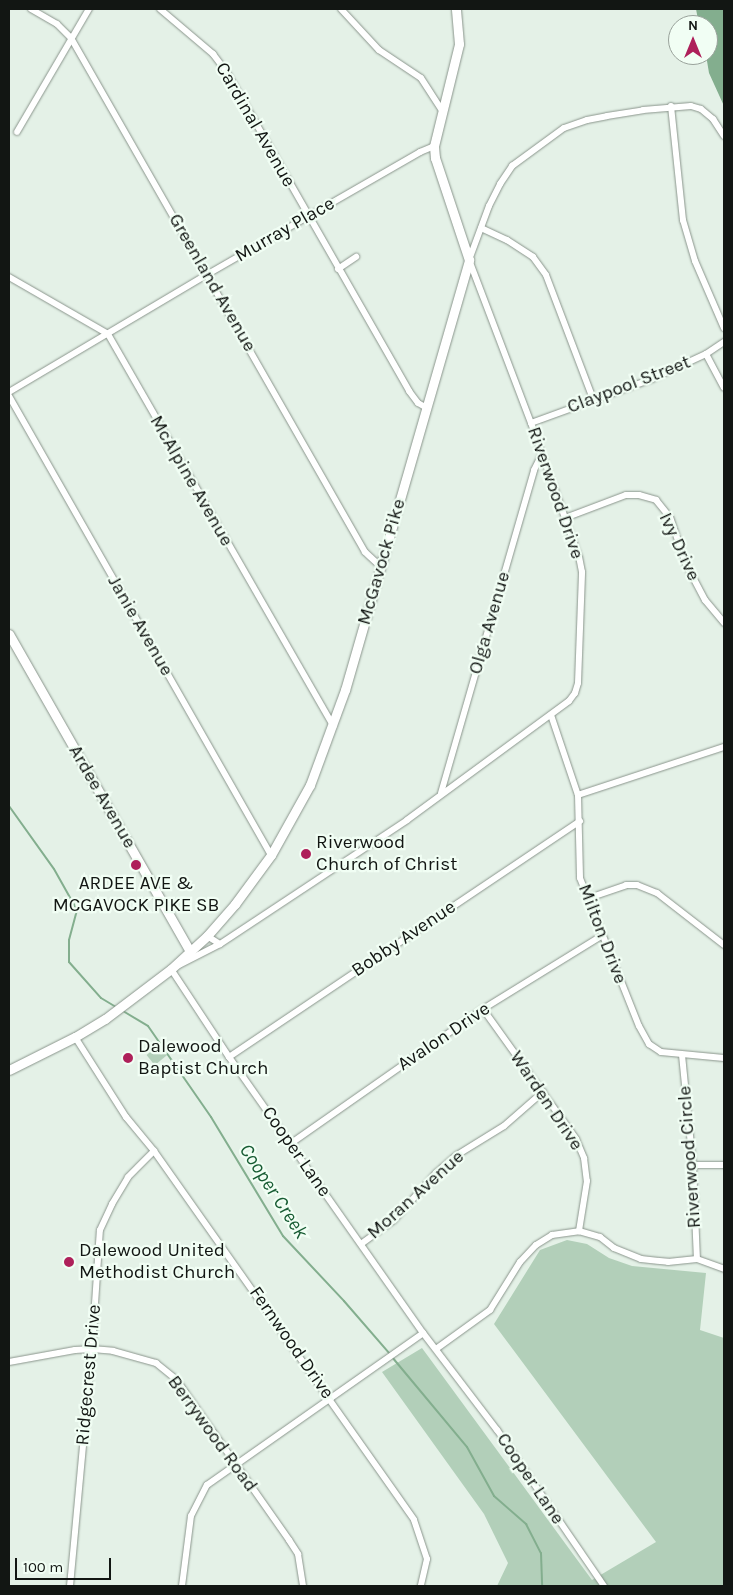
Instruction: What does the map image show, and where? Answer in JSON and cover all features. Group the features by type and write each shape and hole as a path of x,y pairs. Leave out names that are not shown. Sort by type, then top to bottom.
{"street":[{"name":"Greenland Avenue","path":"32,9 57,24 71,38 208,274 365,552 381,567"},
{"path":"17,132 89,9"},
{"name":"Cardinal Avenue","path":"160,9 213,54 226,71 409,391 418,403 426,408"},
{"path":"341,9 379,50 420,78 442,109"},
{"name":"Riverwood Drive","path":"171,969 220,944 406,820 570,701 578,683 582,572 532,423 469,260 435,158 434,146 459,44 456,9"},
{"path":"671,106 683,220 696,261 724,328"},
{"name":"McGavock Pike","path":"9,1070 74,1037 113,1013 171,969 207,936 235,904 271,855 310,785 334,726 469,260 500,184 512,166 564,128 587,120 671,106 691,106 701,109 714,119 724,136"},
{"name":"Murray Place","path":"9,392 208,274 420,152 434,146"},
{"path":"481,228 507,240 533,257 546,274 593,399"},
{"path":"338,269 356,257"},
{"path":"9,277 108,334"},
{"name":"McAlpine Avenue","path":"108,334 221,535 334,726"},
{"name":"Claypool Street","path":"532,423 652,378 706,354 724,342"},
{"path":"706,354 724,388"},
{"name":"Janie Avenue","path":"9,396 271,855"},
{"name":"Olga Avenue","path":"441,793 534,470 542,454"},
{"name":"Ivy Drive","path":"565,518 626,495 639,495 656,500 670,517 686,564 705,600 724,623"},
{"name":"Ardee Avenue","path":"9,634 190,950 199,956"},
{"name":"Milton Drive","path":"551,715 578,795 580,878 589,898 601,936 638,1026 649,1044 661,1052 724,1058"},
{"path":"578,795 724,747"},
{"name":"Bobby Avenue","path":"229,1057 580,821"},
{"path":"589,898 636,884 657,893 724,945"},
{"path":"207,936 220,944"},
{"name":"Avalon Drive","path":"290,1144 483,1009 601,936"},
{"name":"Cooper Lane","path":"171,969 229,1057 290,1144 424,1333 496,1430 604,1586"},
{"name":"Warden Drive","path":"483,1009 576,1139 584,1158 587,1181 579,1231"},
{"name":"Fernwood Drive","path":"74,1037 126,1117 154,1151 414,1520 427,1559 421,1586"},
{"name":"Riverwood Circle","path":"682,1054 694,1165 697,1259"},
{"name":"Moran Avenue","path":"361,1244 394,1220 436,1173 457,1155 504,1126 543,1092"},
{"name":"Ridgecrest Drive","path":"70,1586 92,1349 100,1230 112,1204 128,1177 154,1151"},
{"path":"694,1165 724,1165"},
{"path":"436,1349 490,1310 520,1262 536,1246 552,1234 579,1231 600,1237 614,1248 641,1259 668,1262 697,1259 724,1269"},
{"path":"182,1586 191,1516 207,1485 424,1333"},
{"name":"Berrywood Road","path":"9,1362 75,1350 92,1349 140,1357 156,1363 176,1379 298,1554 303,1586"}],"shaded area":[{"path":"696,9 724,9 724,106 709,73 708,65 718,65 718,15 697,15"},
{"path":"159,1045 167,1055 155,1065 147,1055"},
{"path":"567,1240 587,1244 609,1258 632,1266 706,1273 700,1330 724,1338 724,1586 497,1586 508,1563 484,1514 382,1372 422,1348 592,1580 656,1542 494,1324 540,1250"}],"waterway":[{"name":"Cooper Creek","path":"9,806 54,869 77,910 69,940 69,962 101,998 116,1007"},
{"name":"Cooper Creek","path":"123,1011 148,1026 211,1117 283,1236 344,1301 389,1353"},
{"name":"Cooper Creek","path":"392,1357 467,1447 494,1496 526,1524 541,1553 542,1586"}],"place":[{"name":"Riverwood Church of Christ","path":"306,854"},
{"name":"ARDEE AVE & MCGAVOCK PIKE SB","path":"136,865"},
{"name":"Dalewood Baptist Church","path":"128,1058"},
{"name":"Dalewood United Methodist Church","path":"69,1262"}]}
